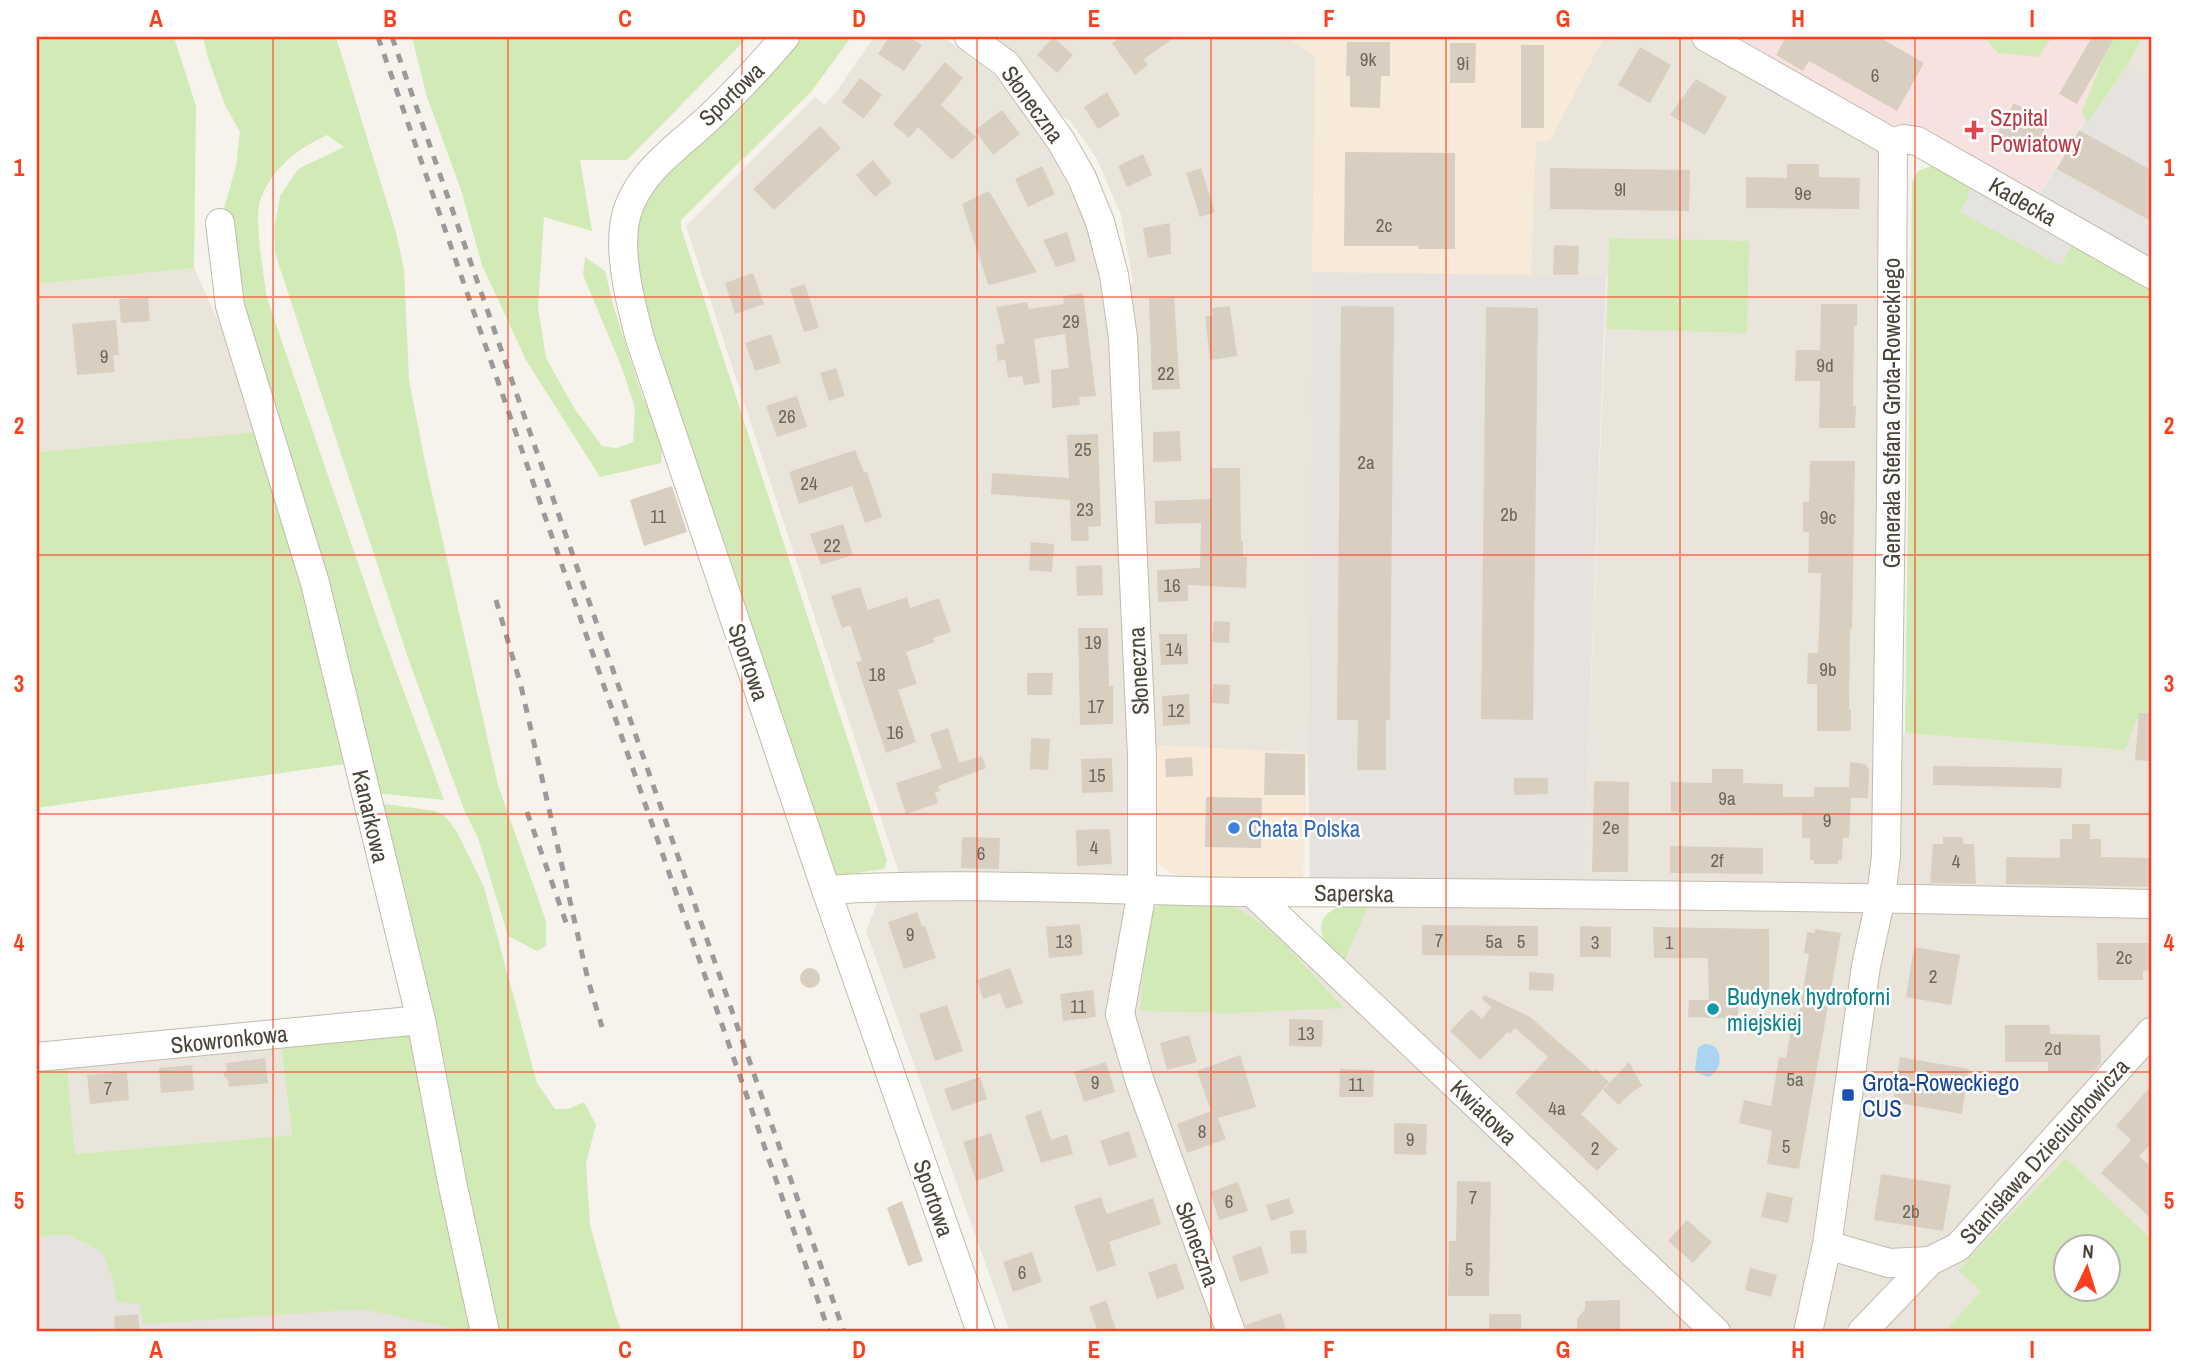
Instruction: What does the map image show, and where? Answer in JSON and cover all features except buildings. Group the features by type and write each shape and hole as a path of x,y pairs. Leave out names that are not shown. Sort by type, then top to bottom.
{"street":[{"name":"Sportowa","path":"785,37 739,88 649,172 629,203 624,228 630,303 826,890 981,1332"},
{"name":"Słoneczna","path":"969,37 1006,64 1061,141 1082,178 1100,222 1114,275 1123,332 1142,756 1142,891 1120,1014 1140,1082 1231,1332"},
{"path":"1706,37 1893,143"},
{"name":"Kadecka","path":"1893,143 1904,139 1917,141 2151,274"},
{"name":"Generała Stefana Grota-Roweckiego","path":"1808,1332 1827,1245 1866,966 1881,897 1886,856 1893,143"},
{"name":"Kanarkowa","path":"219,223 230,306 315,583 421,1020 452,1182 485,1332"},
{"name":"Saperska","path":"826,890 903,886 1142,891 1881,897"},
{"name":"Kwiatowa","path":"1252,892 1716,1332"},
{"path":"1881,897 2151,904"},
{"name":"Skowronkowa","path":"37,1058 421,1020"},
{"name":"Stanisława Dzieciuchowicza","path":"1862,1332 1930,1261 1958,1247 2151,1032"},
{"name":"Stanisława Dzieciuchowicza","path":"1827,1245 1889,1263 1930,1261"}],"shaded area":[{"path":"874,37 943,37 1004,82 1047,146 1127,294 1133,281 1121,215 1097,159 1071,122 1044,102 980,37 1706,37 1893,143 1889,746 1905,733 2125,750 2137,719 2151,719 2151,1239 2066,1159 1959,1270 1981,1291 1950,1327 1954,1332 1010,1332 866,931 878,901 903,885 686,226 815,97 824,105","holes":["1312,272 1607,276 1583,894 1374,893 1339,974 1252,892 1142,890 1151,745 1308,753"]},
{"path":"1288,37 1604,37 1550,141 1536,142 1531,275 1312,272 1315,57"},
{"name":"Szpital Powiatowy","path":"1706,37 2142,37 2127,66 2088,122 2084,120 2032,207"},
{"path":"2142,37 2151,37 2151,80 2127,66"},
{"path":"2127,66 2151,80 2151,274 2032,207 2085,120 2089,121"},
{"path":"1972,189 2073,243 2061,266 1960,212"},
{"path":"194,268 268,431 37,452 37,284"},
{"path":"1312,272 1606,276 1583,895 1310,892 1308,753"},
{"path":"1151,745 1308,753 1303,878 1185,877 1170,872 1153,859"},
{"path":"280,1034 292,1135 75,1154 66,1055"},
{"path":"69,1235 102,1252 113,1280 296,1288 485,1332 37,1332 37,1236"}],"green space":[{"path":"37,37 174,37 196,106 194,268 37,284"},
{"path":"203,37 336,37 396,232 404,270 409,380 425,462 498,785 546,921 546,946 537,951 508,936 478,838 465,812 409,661 275,253 274,229 280,196 298,169 344,147 327,135 286,161 271,179 260,201 259,235 267,298 380,627 444,800 365,792 358,762 37,808 37,452 268,431 220,223 236,166 240,132 225,105"},
{"path":"412,37 748,37 627,160 580,160 592,231 544,217 538,307 546,358 574,408 602,446 616,448 633,442 635,408 622,368 583,275 585,257 605,271 643,398 664,433 661,463 600,477 526,360 482,265 461,190 427,97"},
{"path":"796,37 851,37 811,92 681,220 681,228 887,860 884,869 840,875 833,874 637,289 632,237 648,192"},
{"path":"1984,37 2052,37 2038,57 1998,53"},
{"path":"2115,37 2142,37 2127,66 2088,122 2082,111 2104,56"},
{"path":"1931,166 1972,189 1960,212 2061,265 2073,243 2151,288 2151,719 2137,719 2125,750 1905,733 1912,182 1918,171"},
{"path":"1609,238 1749,241 1747,333 1607,329"},
{"path":"385,804 436,811 445,816 457,832 484,887 537,1083 555,1109 568,1109 584,1102 596,1125 586,1163 590,1225 622,1332 472,1332 362,1309 143,1324 140,1304 117,1302 113,1280 102,1252 69,1235 37,1236 37,1058 66,1055 75,1154 292,1135 280,1034 421,1020 370,815"},
{"path":"1374,893 1339,974 1323,940 1323,920 1340,906"},
{"path":"1175,901 1220,904 1249,916 1278,939 1344,1008 1229,1013 1140,1011 1147,920 1154,908"},
{"path":"2066,1158 2151,1239 2151,1332 1954,1332 1949,1327 1981,1291 1958,1270"}],"water":[{"path":"1704,1044 1716,1048 1720,1058 1717,1069 1709,1077 1695,1069 1698,1048"}],"railway":[{"path":"378,37 829,1332"},
{"path":"392,37 844,1332"},
{"path":"496,600 521,686 588,980 602,1027"},
{"path":"527,812 568,928"}],"place":[{"name":"Szpital Powiatowy","path":"1974,130"},
{"name":"Chata Polska","path":"1234,828"},
{"name":"Budynek hydroforni miejskiej","path":"1713,1009"},
{"name":"Grota-Roweckiego CUS","path":"1848,1095"}]}
